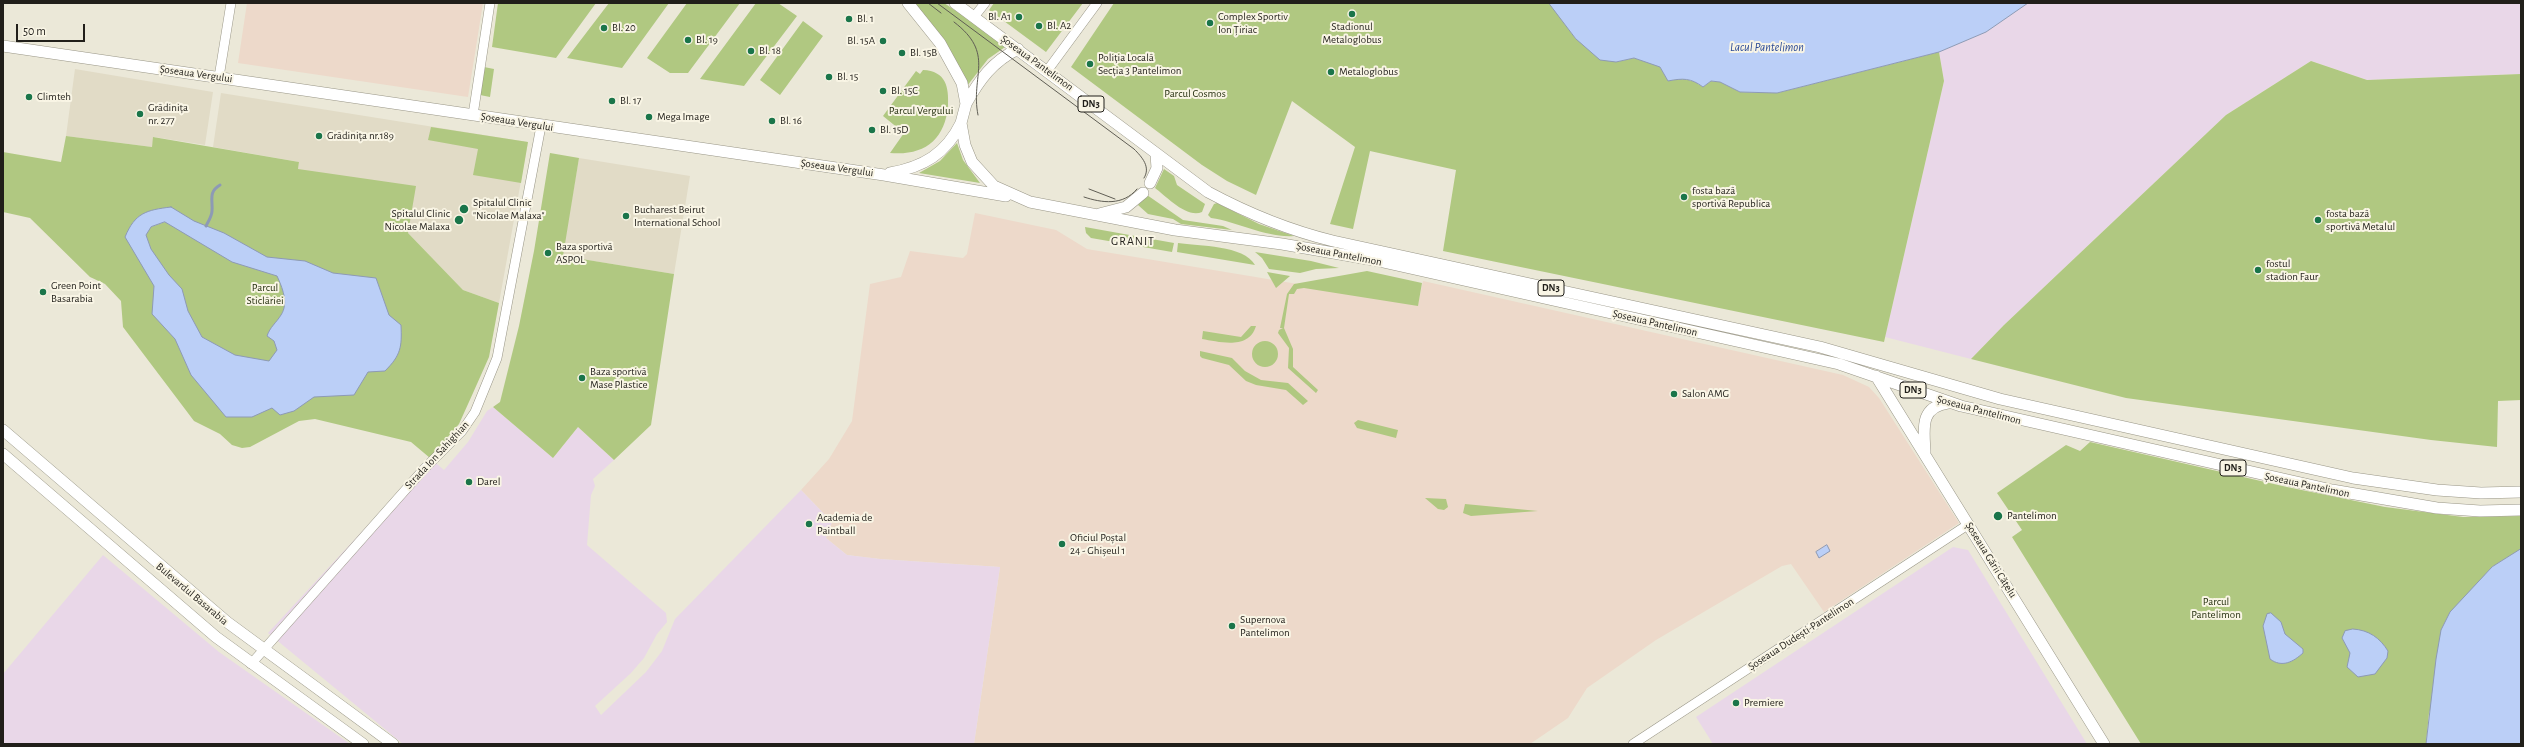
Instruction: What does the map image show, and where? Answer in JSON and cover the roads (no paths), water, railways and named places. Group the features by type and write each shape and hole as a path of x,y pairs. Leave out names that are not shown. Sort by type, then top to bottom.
{"main road":[{"name":"Șoseaua Pantelimon","path":"908,3 931,30 951,60 962,83 966,104 961,123 968,154 986,179 1008,193 1030,202 1092,216 1175,230 1282,244 1347,255 1839,364 1948,403 2037,425 2390,502 2480,511 2521,510"},
{"name":"Șoseaua Pantelimon","path":"955,3 1208,192 1244,211 1280,226 1317,237 1860,357 2000,399 2354,478 2437,490 2481,493 2521,492"},
{"name":"Șoseaua Vergului","path":"3,46 541,126 884,175 987,192 1030,202"},
{"path":"966,104 985,73 1004,56 1018,49"},
{"path":"884,175 916,167 937,156 952,140 961,123"},
{"path":"1150,183 1157,168 1156,154"},
{"path":"1092,216 1126,207 1143,193"},
{"name":"Șoseaua Gării Cățelu","path":"1860,357 1877,377 2104,744"},
{"path":"1877,377 1894,368"},
{"path":"1925,454 1925,422 1928,413 1934,406 1948,403"},
{"name":"Bulevardul Basarabia","path":"3,430 193,595 263,650 393,744"},
{"name":"Bulevardul Basarabia","path":"3,454 180,608 251,664 363,744"}],"street":[{"path":"219,78 231,3"},
{"path":"473,115 490,3"},
{"path":"974,17 984,3"},
{"path":"1047,71 1097,3"},
{"name":"Strada Ion Sahighian","path":"251,664 423,470 462,431 475,412 497,358 541,126"},
{"name":"Șoseaua Dudești-Pantelimon","path":"1633,744 1969,524"}],"water":[{"name":"Lacul Pantelimon","path":"1549,3 2028,3 1986,32 1939,52 1777,93 1740,92 1720,82 1711,81 1703,87 1691,80 1678,79 1668,81 1660,67 1634,58 1616,62 1600,60 1576,39"},
{"path":"171,207 194,221 224,233 267,257 305,261 333,273 376,278 389,315 401,325 401,345 394,360 385,371 368,372 354,395 314,397 294,411 280,415 272,408 252,417 226,417 191,375 175,339 152,314 154,286 125,237 133,223 142,214 148,211","holes":["165,222 232,262 277,276 281,285 285,300 281,315 267,336 274,341 277,350 269,361 235,355 202,337 188,311 182,289 169,275 151,249 146,235 151,227"]},
{"path":"1827,545 1830,551 1819,558 1816,552"},
{"path":"2521,549 2521,744 2426,744 2441,630 2450,612 2492,567"},
{"path":"2271,613 2281,622 2285,634 2303,649 2303,653 2287,663 2274,662 2270,659 2263,626 2267,614"},
{"path":"2353,629 2364,631 2374,636 2388,651 2387,658 2375,674 2358,677 2347,667 2350,653 2342,638 2345,631"}],"waterway":[{"path":"206,226 212,213 212,193 220,185"}],"tram line":[{"path":"928,3 941,13"},
{"path":"937,3 1134,149 1145,162 1147,170 1144,178"},
{"path":"954,22 967,34 974,44 978,55 979,66 976,101 978,115"},
{"path":"1089,189 1115,199"},
{"path":"1084,197 1105,202 1119,201 1137,189"}],"place":[{"name":"Stadionul Metaloglobus","path":"1352,14"},
{"name":"Bl. A1","path":"1019,17"},
{"name":"Bl. 1","path":"849,19"},
{"name":"Complex Sportiv Ion Țiriac","path":"1210,23"},
{"name":"Bl. A2","path":"1039,26"},
{"name":"Bl. 20","path":"604,28"},
{"name":"Bl. 19","path":"688,40"},
{"name":"Bl. 15A","path":"883,41"},
{"name":"Bl. 18","path":"751,51"},
{"name":"Bl. 15B","path":"902,53"},
{"name":"Poliția Locală Secția 3 Pantelimon","path":"1090,64"},
{"name":"Metaloglobus","path":"1331,72"},
{"name":"Bl. 15","path":"829,77"},
{"name":"Bl. 15C","path":"883,91"},
{"name":"Climteh","path":"29,97"},
{"name":"Bl. 17","path":"612,101"},
{"name":"Grădinița nr. 277","path":"140,114"},
{"name":"Mega Image","path":"649,117"},
{"name":"Bl. 16","path":"772,121"},
{"name":"Bl. 15D","path":"872,130"},
{"name":"Grădinița nr.189","path":"319,136"},
{"name":"fosta bază sportivă Republica","path":"1684,197"},
{"name":"Spitalul Clinic \"Nicolae Malaxa\"","path":"464,209"},
{"name":"Bucharest Beirut International School","path":"626,216"},
{"name":"Spitalul Clinic Nicolae Malaxa","path":"459,220"},
{"name":"fosta bază sportivă Metalul","path":"2318,220"},
{"name":"Baza sportivă ASPOL","path":"548,253"},
{"name":"fostul stadion Faur","path":"2258,270"},
{"name":"Green Point Basarabia","path":"43,292"},
{"name":"Baza sportivă Mase Plastice","path":"582,378"},
{"name":"Salon AMG","path":"1674,394"},
{"name":"Darel","path":"469,482"},
{"name":"Pantelimon","path":"1998,516"},
{"name":"Academia de Paintball","path":"809,524"},
{"name":"Oficiul Poștal 24 - Ghișeul 1","path":"1062,544"},
{"name":"Supernova Pantelimon","path":"1232,626"},
{"name":"Premiere","path":"1736,703"}],"district":[{"name":"GRANIT","path":"1133,241"}],"park label":[{"name":"Parcul Cosmos","path":"1195,94"},
{"name":"Parcul Vergului","path":"921,111"},
{"name":"Parcul Sticlăriei","path":"265,294"},
{"name":"Parcul Pantelimon","path":"2216,608"}]}
